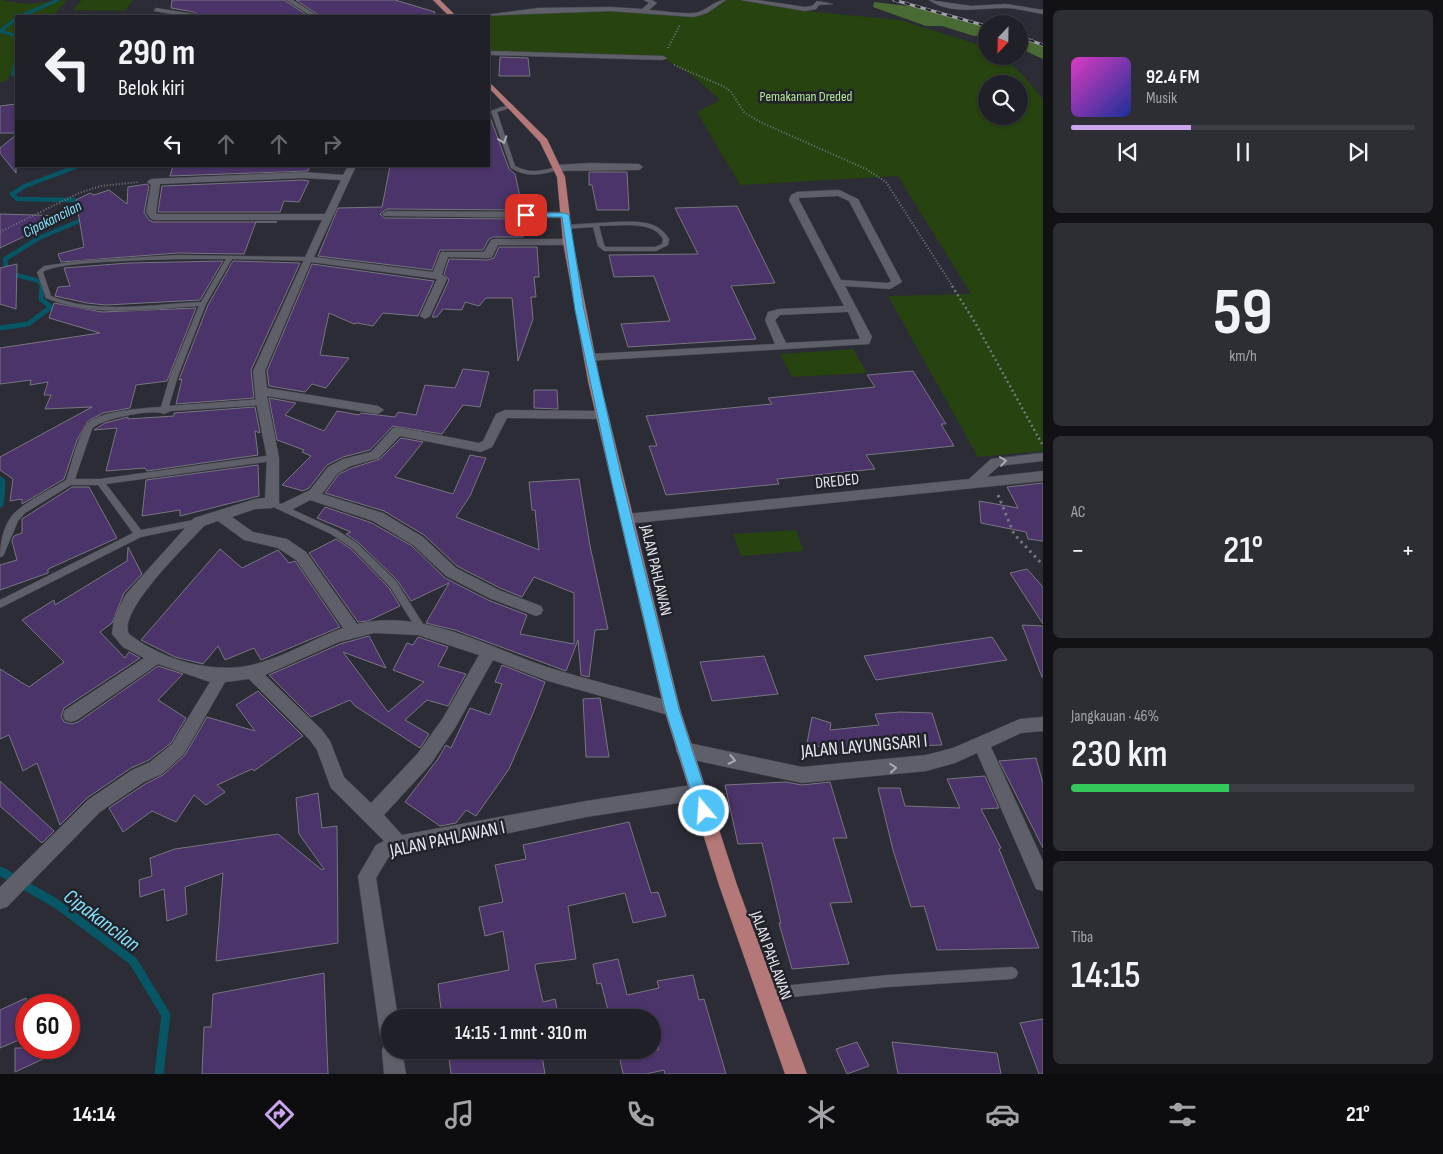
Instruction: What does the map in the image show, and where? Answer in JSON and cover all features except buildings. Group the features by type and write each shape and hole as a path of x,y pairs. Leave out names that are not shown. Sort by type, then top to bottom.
{"main road":[{"path":"436,0 452,15"},
{"name":"JALAN PAHLAWAN","path":"490,85 544,141 558,168 590,358 602,415 672,709 698,792 796,1074"}],"street":[{"path":"151,15 156,10 159,0"},
{"path":"289,0 314,15"},
{"path":"538,10 546,0"},
{"path":"644,11 654,3 647,0"},
{"path":"490,15 538,10 644,11 694,15 705,12 723,0"},
{"path":"744,0 805,9 814,8 817,3 830,4"},
{"path":"932,0 946,5 971,8 1006,6 1043,12"},
{"path":"156,10 188,15"},
{"path":"490,54 593,54 622,63 638,65 648,57 663,58"},
{"path":"541,54 552,60 572,64"},
{"path":"558,168 590,166 640,168"},
{"path":"279,506 273,458 261,396 259,371 327,217 352,167"},
{"path":"327,217 154,217 151,212 153,182 303,175 347,178"},
{"path":"590,358 865,342 867,340 866,337 794,200 794,196 839,193 853,199 898,282 890,286 838,283"},
{"path":"386,214 567,228"},
{"path":"437,274 445,254 488,255 495,242 567,228"},
{"path":"308,259 345,265 437,274 442,279 425,316"},
{"path":"782,348 770,320 772,314 779,312 852,309"},
{"path":"261,396 378,410"},
{"path":"313,496 327,474 347,462 378,454 398,431 481,448 488,444 500,417 505,414 602,415"},
{"path":"972,484 996,462 1043,457"},
{"name":"DREDED","path":"626,519 1043,476"},
{"path":"536,610 494,594 451,572 418,541 378,517 313,496 304,496 279,506 255,504 199,522 130,598 121,618 119,628 124,638 157,657 182,669 219,676 270,667 309,647 354,631 381,626 422,630 548,674 672,709"},
{"path":"220,515 249,536 282,543 300,556 354,631"},
{"path":"372,815 424,759 453,716 489,652"},
{"path":"71,715 157,657"},
{"path":"251,671 316,735 324,746 337,782 350,797 372,815 398,845"},
{"path":"0,900 94,806 138,776 156,768 178,749 212,692 219,676"},
{"name":"JALAN LAYUNGSARI I","path":"684,750 802,775 910,766 955,755 1020,726 1043,724"},
{"path":"981,743 1043,882"},
{"name":"JALAN PAHLAWAN I","path":"386,1009 367,876 382,851 398,845 586,809 698,792"},
{"path":"393,1059 395,1074"}],"lane":[{"path":"511,106 494,111 513,167 518,171 533,173 558,168"},
{"path":"567,228 596,226 648,225 659,230 666,239 666,245 656,249 604,249 601,246 596,226"},
{"path":"203,304 100,308 73,306 48,297 40,272 46,267 110,259 230,257 308,259"},
{"path":"164,410 174,376 203,304 230,257"},
{"path":"70,482 89,428 95,421 104,417 132,412 164,410 261,396"},
{"path":"0,554 14,519 22,511 70,482 100,482 273,458"},
{"path":"100,482 139,534"},
{"path":"279,506 334,532 355,546 393,584 422,630"},
{"path":"0,604 139,534 199,522"},
{"path":"769,999 782,992 888,981 1012,973"}],"path":[{"path":"663,58 683,21"},
{"path":"0,232 79,193 101,186 153,182"},
{"path":"994,480 1009,528 1020,544 1043,566"}],"green space":[{"path":"0,0 26,4 67,0 54,15 15,15 15,68 6,81 0,82"},
{"path":"82,0 133,0 124,11 73,10"},
{"name":"Pemakaman Dreded","path":"720,0 748,0 815,12 900,20 976,44 978,45 978,65 1012,65 1023,75 978,75 978,125 1028,125 1028,81 1043,100 1043,451 978,457 888,296 971,294 898,176 740,185 697,112 720,100 693,76 667,60 588,53 490,52 490,15 480,15 561,9 633,9 695,15"},
{"path":"874,2 916,7 978,24 978,36 942,26 926,26 873,7"},
{"path":"1028,40 1043,46 1043,59 1028,52"},
{"path":"853,349 867,373 792,377 780,354"},
{"path":"796,530 804,551 741,556 733,534"}],"waterway":[{"name":"Cipakancilan","path":"23,15 58,0"},
{"name":"Cipakancilan","path":"15,20 0,31 15,37"},
{"name":"Cipakancilan","path":"15,63 13,75 15,75"},
{"name":"Cipakancilan","path":"75,167 25,186 12,194 18,199 74,200 84,204"},
{"name":"Cipakancilan","path":"42,286 36,280 7,273 5,259 39,238 86,218"},
{"name":"Cipakancilan","path":"0,328 28,324 51,307 41,299 42,286"},
{"name":"Cipakancilan","path":"0,479 3,481 2,490"},
{"name":"Cipakancilan","path":"0,504 2,489"},
{"name":"Cipakancilan","path":"0,871 57,904 133,961 166,1015 159,1074"}],"railway":[{"path":"894,0 978,24"},
{"path":"1028,39 1043,45"}],"route":[{"path":"526,215 565,215 577,294 594,381 672,709 704,811"}]}
